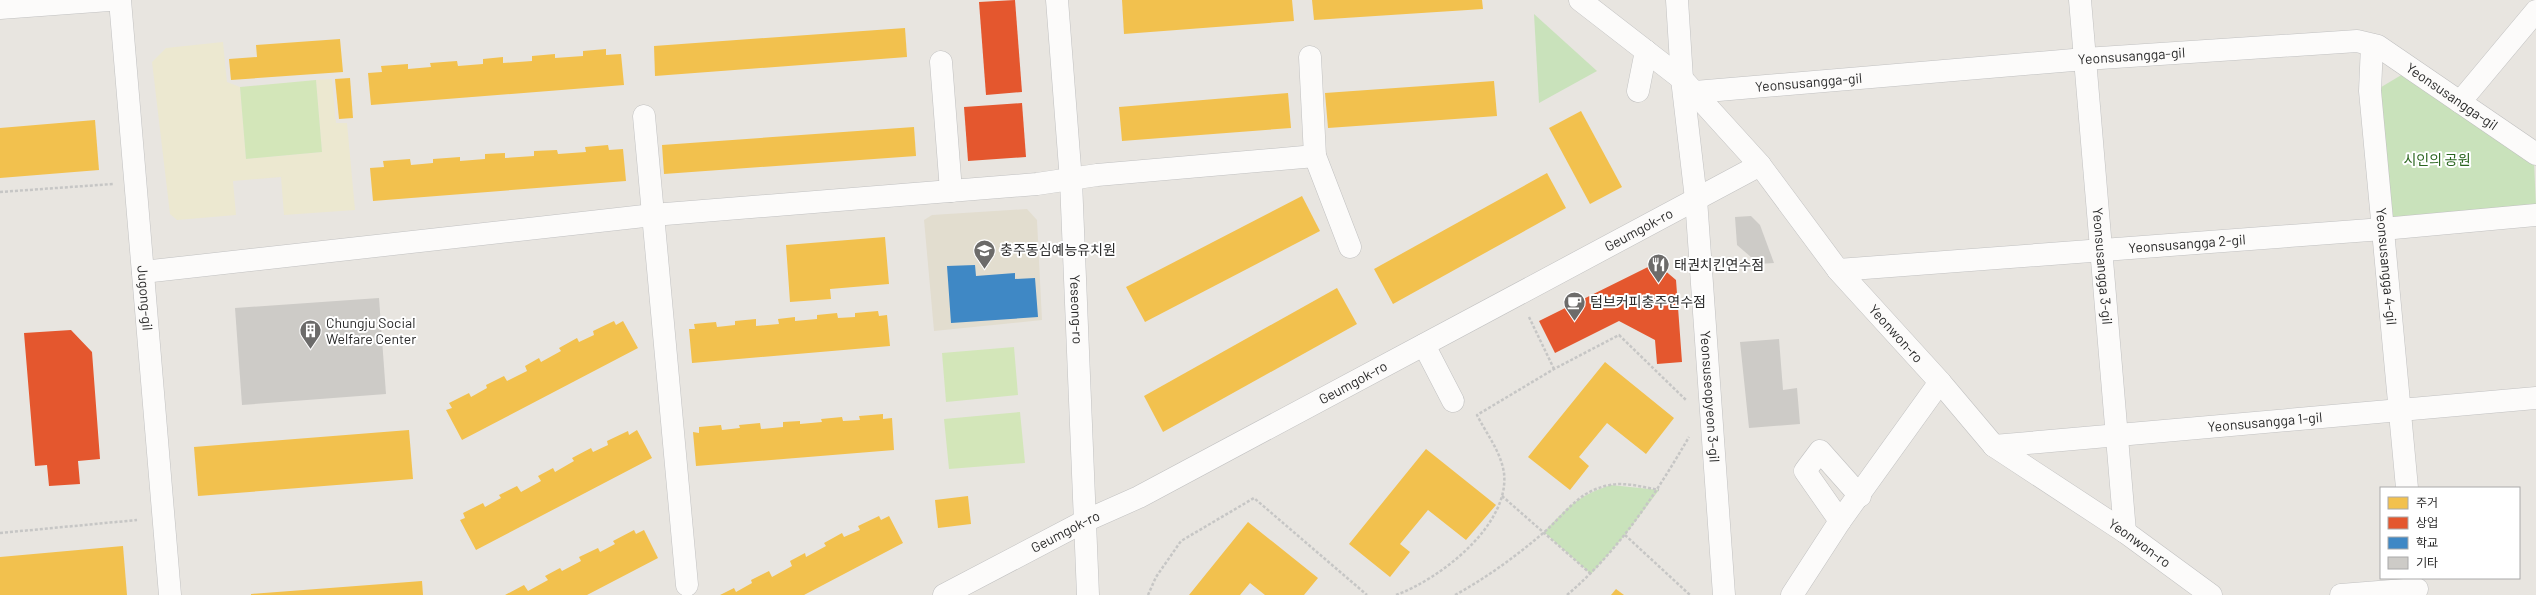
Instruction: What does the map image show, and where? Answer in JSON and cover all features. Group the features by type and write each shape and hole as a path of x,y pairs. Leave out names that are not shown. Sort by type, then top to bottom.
{"street":[{"path":"0,8 109,0"},
{"name":"Jugong-gil","path":"120,0 170,595"},
{"name":"Yeseong-ro","path":"1057,0 1071,181 1088,595"},
{"name":"Yeonwon-ro","path":"1580,0 1689,85 1760,165 1838,270 1940,382 1994,446 2124,532 2211,595"},
{"path":"1677,0 1689,85"},
{"name":"Yeonsusangga 3-gil","path":"2080,0 2118,436 2124,532"},
{"path":"2460,102 2536,11"},
{"name":"Yeonsusangga-gil","path":"1689,85 2357,41 2378,46 2536,154"},
{"name":"Yeonsusangga 4-gil","path":"2372,45 2370,91 2407,487"},
{"path":"1638,91 1646,51"},
{"path":"1310,57 1315,156 1350,247"},
{"path":"940,62 951,191"},
{"name":"Yeonsuseopyeon 3-gil","path":"1689,85 1724,595"},
{"path":"644,116 687,585"},
{"path":"143,272 653,216 1071,181 1097,175 1315,156"},
{"name":"Geumgok-ro","path":"944,595 1085,521 1139,498 1760,165"},
{"name":"Yeonsusangga 2-gil","path":"1838,270 2101,249 2383,229 2536,215"},
{"path":"1424,345 1453,401"},
{"path":"1792,595 1840,521 1860,496 1940,382"},
{"name":"Yeonsusangga 1-gil","path":"1994,446 2536,398"},
{"path":"1840,521 1805,471 1820,451 1860,496"},
{"path":"2341,595 2417,587"}],"path":[{"path":"0,192 117,184"},
{"path":"1529,317 1554,369"},
{"path":"1396,595 1401,594 1436,575 1463,553 1487,528 1502,496 1504,473 1498,453 1477,415 1554,369 1619,335 1690,404"},
{"path":"1566,595 1591,574 1624,535 1658,490 1692,433"},
{"path":"1455,595 1494,572 1544,532 1565,510 1586,493 1611,485 1658,490"},
{"path":"1502,496 1591,574"},
{"path":"1148,595 1156,577 1181,541 1198,528 1254,498 1367,595"},
{"path":"0,533 137,520"},
{"path":"1624,535 1690,595"}],"shaded area":[{"name":"충주동심예능유치원","path":"1027,209 1037,220 1042,320 934,331 924,220 932,215"}],"green space":[{"path":"1534,14 1597,71 1539,103"},
{"name":"시인의 공원","path":"2403,74 2534,161 2536,207 2388,218 2378,89"},
{"path":"316,80 322,152 246,159 240,87"},
{"path":"1014,347 1018,395 946,402 942,353"},
{"path":"1020,412 1025,463 949,469 944,419"},
{"path":"1611,485 1659,490 1625,535 1591,574 1544,532 1567,509 1581,498"}],"sand":[{"path":"223,42 227,82 240,87 246,159 322,152 316,80 332,79 336,123 347,123 355,210 284,215 281,177 233,181 236,215 177,220 170,214 152,62 166,48"}],"building: 주거":[{"path":"1122,0 1292,0 1294,21 1124,34"},
{"path":"1312,0 1482,0 1483,9 1314,20"},
{"path":"905,28 907,57 655,76 654,46"},
{"path":"340,39 343,72 231,80 229,59 257,57 256,45"},
{"path":"606,49 606,55 621,54 624,85 371,105 368,73 382,72 381,66 408,64 408,69 431,67 430,63 457,61 458,66 483,64 483,59 503,57 503,63 532,61 532,56 555,54 555,58 583,56 583,51"},
{"path":"350,78 353,118 339,119 335,79"},
{"path":"1494,81 1497,116 1328,128 1325,93"},
{"path":"1288,93 1291,128 1122,141 1119,107"},
{"path":"1581,111 1622,187 1590,204 1549,128"},
{"path":"95,120 99,170 0,178 0,128"},
{"path":"914,127 916,156 664,174 662,145"},
{"path":"608,145 609,150 623,149 626,181 373,201 370,168 384,167 383,161 410,159 411,165 433,163 433,159 460,157 460,161 485,159 485,154 505,153 505,158 534,156 534,151 557,150 558,154 586,152 585,147"},
{"path":"1547,173 1566,208 1393,304 1374,269"},
{"path":"1302,196 1320,231 1145,322 1126,287"},
{"path":"885,237 889,284 830,289 831,299 790,302 786,245"},
{"path":"1337,288 1357,324 1163,432 1144,396"},
{"path":"878,311 879,316 887,315 890,346 692,363 689,329 695,329 694,324 716,322 717,327 735,325 735,321 756,319 756,326 779,324 778,319 795,317 795,321 817,319 817,315 837,313 838,318 855,317 855,313"},
{"path":"614,321 616,325 623,321 638,348 462,440 446,410 452,408 449,403 469,393 471,397 487,388 486,385 504,376 507,381 527,371 525,366 539,358 541,362 561,351 559,348 577,338 579,342 594,335 593,331"},
{"path":"1605,362 1674,418 1646,454 1607,423 1579,457 1589,466 1570,490 1528,457"},
{"path":"883,414 883,419 892,418 894,450 696,466 693,432 699,433 699,427 721,425 722,430 740,428 739,425 760,423 761,429 783,427 783,422 800,421 800,424 822,422 821,419 842,417 843,421 860,420 859,416"},
{"path":"409,430 413,479 198,496 194,447"},
{"path":"637,430 652,458 476,550 460,520 465,518 463,513 483,503 485,507 501,498 499,495 517,486 521,492 541,481 538,476 553,468 555,472 574,461 572,458 591,448 593,452 608,445 607,441 628,431 629,435"},
{"path":"1426,449 1496,505 1466,540 1428,510 1400,544 1410,552 1390,577 1349,544"},
{"path":"968,496 971,524 938,528 935,500"},
{"path":"879,516 881,520 889,516 903,543 804,595 720,595 734,588 736,592 752,583 751,580 769,571 772,577 792,566 790,561 805,553 806,557 826,546 824,543 842,533 844,537 860,530 858,526"},
{"path":"1248,522 1318,578 1304,595 1265,595 1250,583 1240,595 1189,595"},
{"path":"634,530 636,534 644,530 658,558 587,595 505,595 524,585 528,591 548,580 545,576 560,568 562,571 581,561 579,557 598,548 600,552 615,544 613,541"},
{"path":"123,546 127,595 0,595 0,557"},
{"path":"422,581 423,595 251,595 251,594"},
{"path":"1616,589 1624,595 1611,595"}],"building: 상업":[{"path":"1015,0 1022,92 986,95 979,2"},
{"path":"1022,103 1026,157 968,161 964,107"},
{"path":"1656,263 1676,280 1682,362 1657,364 1655,340 1619,321 1555,353 1539,321"},
{"path":"71,330 92,352 100,459 78,461 80,484 49,486 47,465 35,466 24,333"}],"building: 학교":[{"path":"975,265 976,276 1015,273 1015,279 1035,278 1038,317 951,323 947,266"}],"building: 기타":[{"path":"1751,216 1760,225 1774,263 1759,264 1737,245 1735,217"},
{"name":"Chungju Social Welfare Center","path":"379,298 386,394 242,405 235,308"},
{"path":"1779,339 1783,390 1797,388 1800,424 1749,428 1740,342"}],"place":[{"name":"충주동심예능유치원","path":"984,270"},
{"name":"태권치킨연수점","path":"1658,284"},
{"name":"텀브커피충주연수점","path":"1575,322"},
{"name":"Chungju Social Welfare Center","path":"311,350"}]}
